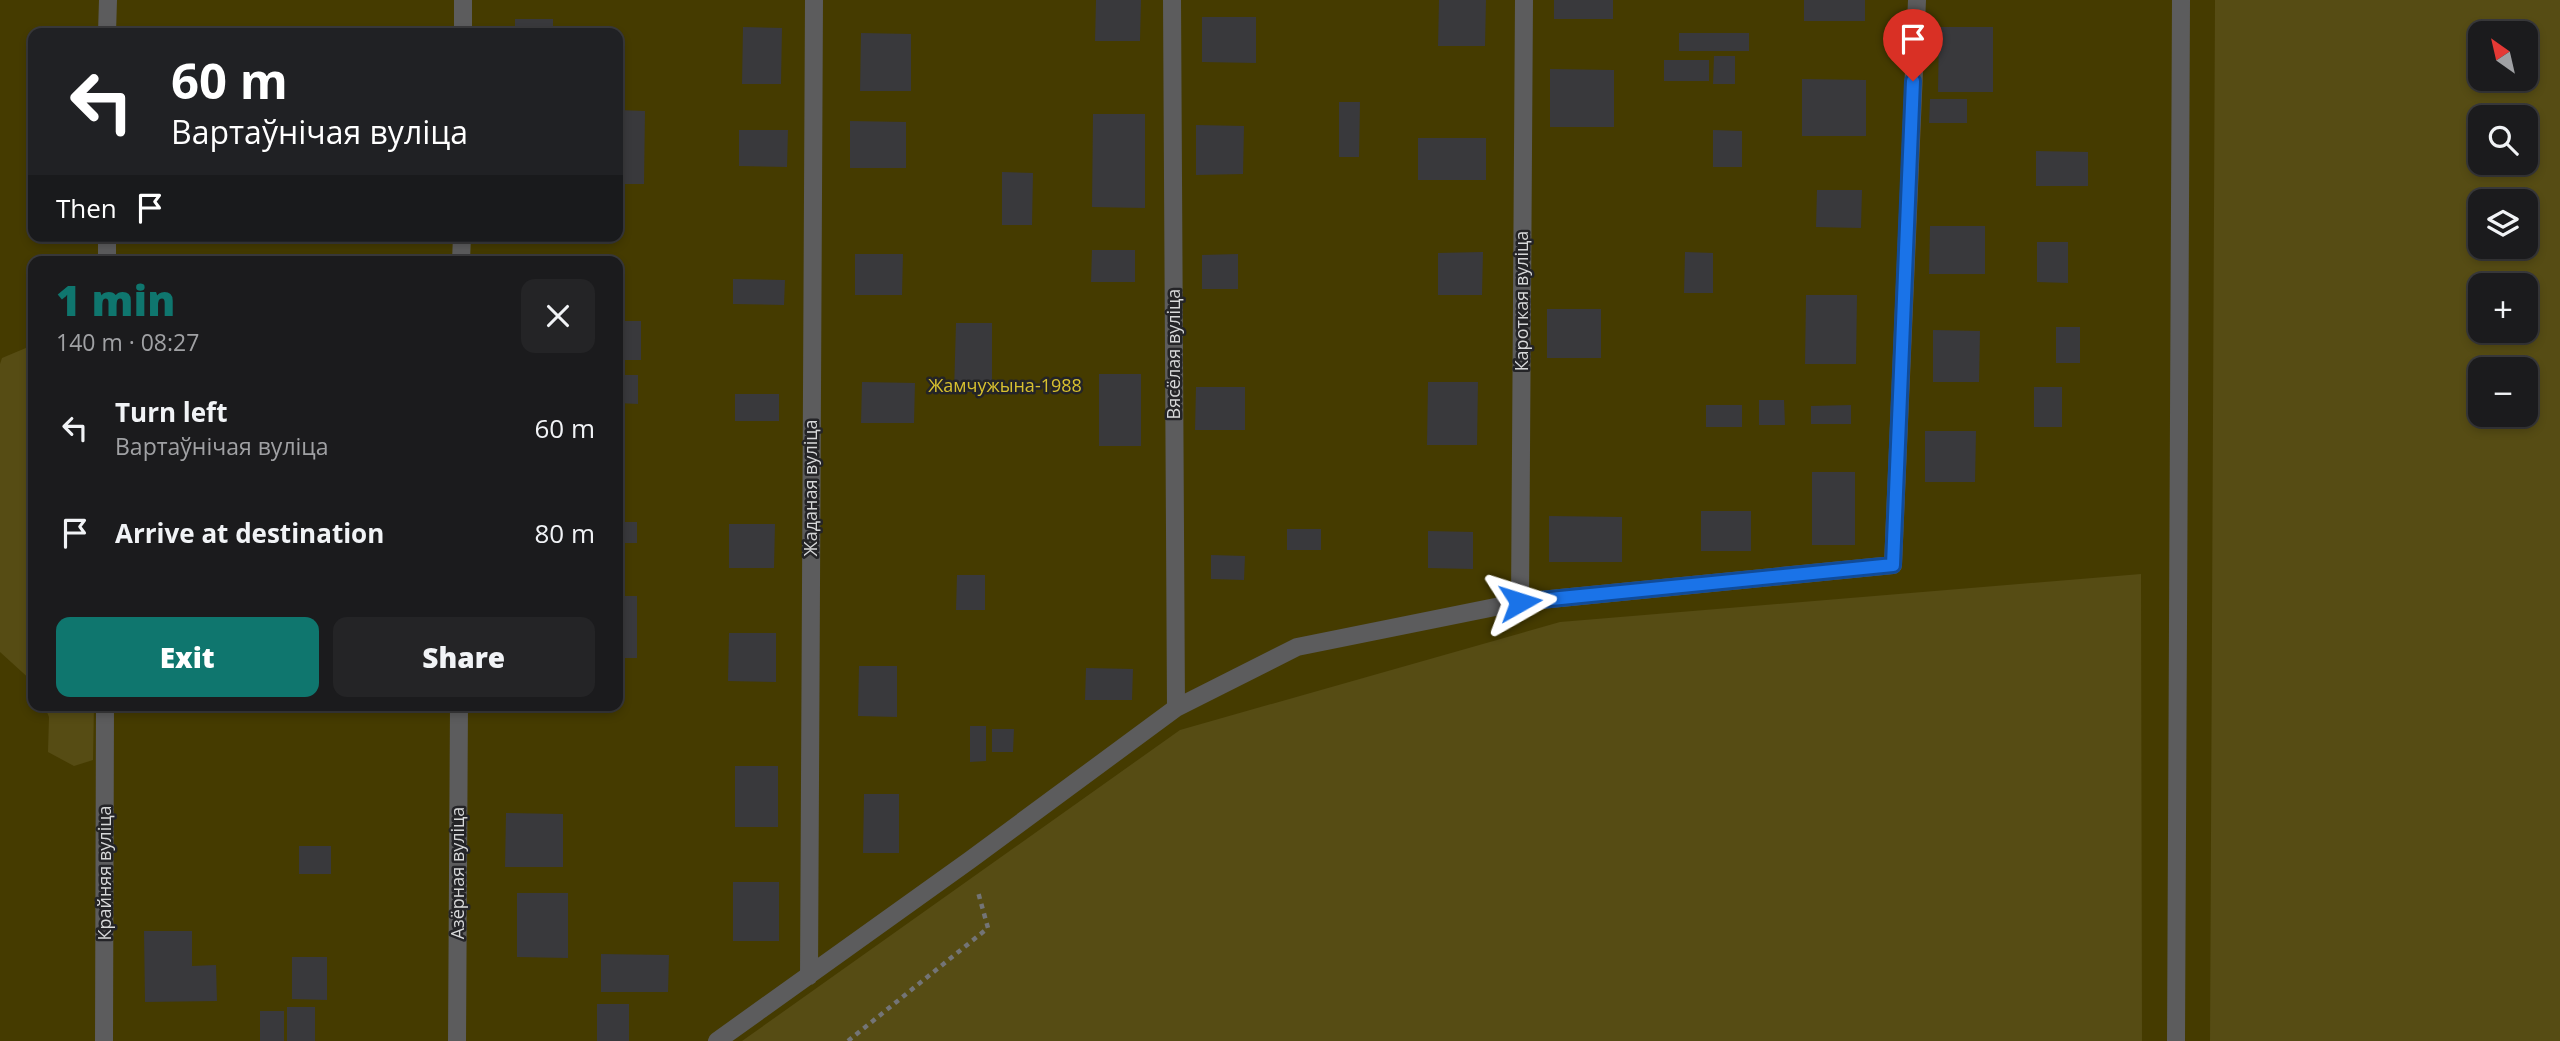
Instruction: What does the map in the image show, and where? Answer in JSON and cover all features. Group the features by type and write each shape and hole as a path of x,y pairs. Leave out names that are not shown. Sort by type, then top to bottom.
{"street":[{"path":"107,28 108,0"},
{"path":"463,0 463,28"},
{"name":"Жаданая вуліца","path":"808,976 814,0"},
{"name":"Вясёлая вуліца","path":"1172,0 1176,708"},
{"name":"Кароткая вуліца","path":"1520,602 1524,0"},
{"path":"717,1041 1176,708 1297,647 1520,602 1893,565 1917,0"},
{"path":"2176,1041 2181,0"},
{"name":"Крайняя вуліца","path":"104,1041 105,711"},
{"name":"Азёрная вуліца","path":"457,1041 459,711"}],"path":[{"path":"848,1041 988,928"}],"green space":[{"name":"Жамчужына-1988","path":"0,0 2560,0 2560,1041 0,1041"}],"shaded area":[{"path":"2215,0 2560,0 2560,1041 2210,1041"},
{"path":"28,347 28,677 0,652 2,358"},
{"path":"2141,574 2142,1041 742,1041 1180,730 1560,622"},
{"path":"46,711 94,711 93,760 74,766 48,752 49,717"}],"building":[{"path":"1096,0 1141,0 1140,41 1095,41"},
{"path":"1439,0 1486,0 1485,46 1438,46"},
{"path":"1554,0 1613,0 1613,19 1554,19"},
{"path":"1804,0 1865,0 1865,21 1804,21"},
{"path":"1202,17 1256,17 1256,63 1202,62"},
{"path":"515,19 553,19 553,28 515,28"},
{"path":"743,27 782,28 781,84 742,84"},
{"path":"1939,27 1993,27 1993,92 1938,92"},
{"path":"861,33 911,34 911,91 860,91"},
{"path":"1679,33 1749,33 1749,51 1679,51"},
{"path":"1714,56 1735,56 1735,84 1713,84"},
{"path":"1664,60 1709,60 1709,81 1664,81"},
{"path":"1550,69 1614,70 1614,127 1550,127"},
{"path":"1802,79 1866,80 1866,136 1802,136"},
{"path":"1930,99 1967,99 1967,123 1929,123"},
{"path":"1339,102 1360,102 1359,157 1339,157"},
{"path":"623,110 645,111 644,184 623,184"},
{"path":"1093,114 1145,114 1145,208 1092,207"},
{"path":"850,121 906,122 906,168 850,168"},
{"path":"1196,125 1244,126 1243,174 1196,175"},
{"path":"739,130 788,130 787,167 739,166"},
{"path":"1713,130 1742,131 1742,167 1713,167"},
{"path":"1418,138 1486,138 1486,180 1418,180"},
{"path":"2036,151 2088,152 2088,186 2036,186"},
{"path":"1002,172 1033,173 1032,225 1002,225"},
{"path":"1817,190 1862,190 1861,228 1816,227"},
{"path":"1930,226 1985,226 1985,274 1929,274"},
{"path":"2037,242 2068,242 2068,283 2037,282"},
{"path":"1092,250 1135,250 1135,282 1091,282"},
{"path":"1483,252 1482,295 1438,295 1438,253"},
{"path":"1685,252 1713,253 1713,293 1684,293"},
{"path":"855,254 903,254 902,295 855,295"},
{"path":"1238,254 1238,289 1202,289 1202,255"},
{"path":"733,279 785,280 784,305 733,304"},
{"path":"1806,295 1857,295 1856,364 1805,364"},
{"path":"1547,309 1601,309 1601,358 1547,358"},
{"path":"623,321 641,321 641,360 623,360"},
{"path":"956,323 992,323 992,392 954,392"},
{"path":"2056,327 2080,327 2080,363 2056,363"},
{"path":"1933,330 1980,331 1979,382 1933,382"},
{"path":"1099,374 1141,374 1141,446 1099,446"},
{"path":"623,375 638,375 638,404 623,403"},
{"path":"862,382 915,383 914,423 861,423"},
{"path":"1428,382 1478,382 1477,445 1427,445"},
{"path":"1196,387 1245,387 1245,430 1195,430"},
{"path":"2034,387 2062,387 2062,427 2034,427"},
{"path":"735,394 779,394 779,421 735,421"},
{"path":"1759,400 1784,400 1785,425 1759,425"},
{"path":"1706,405 1742,405 1742,427 1706,427"},
{"path":"1851,405 1851,424 1811,424 1811,406"},
{"path":"1925,431 1976,431 1975,482 1925,482"},
{"path":"1812,472 1855,472 1855,545 1812,545"},
{"path":"1701,511 1751,511 1751,551 1701,551"},
{"path":"1549,516 1622,517 1622,562 1549,562"},
{"path":"623,522 637,522 637,543 623,543"},
{"path":"729,524 775,524 774,568 729,568"},
{"path":"1287,529 1321,529 1321,550 1287,550"},
{"path":"1428,531 1473,532 1473,569 1428,568"},
{"path":"1211,555 1245,556 1244,580 1211,579"},
{"path":"957,575 985,575 985,610 956,610"},
{"path":"623,596 637,596 637,658 623,658"},
{"path":"729,633 776,633 776,682 728,681"},
{"path":"859,666 897,666 897,717 858,716"},
{"path":"1086,668 1133,669 1132,700 1085,700"},
{"path":"970,726 986,726 986,761 970,762"},
{"path":"992,729 1014,729 1013,752 992,752"},
{"path":"735,766 778,766 778,827 735,827"},
{"path":"864,794 899,794 899,853 863,853"},
{"path":"506,813 563,814 563,867 505,867"},
{"path":"299,846 331,846 331,874 299,874"},
{"path":"733,882 779,882 779,941 733,941"},
{"path":"517,893 568,893 568,958 517,957"},
{"path":"144,931 192,931 192,966 216,965 217,1001 145,1002"},
{"path":"601,954 669,955 668,992 601,992"},
{"path":"292,957 327,957 327,1000 292,999"},
{"path":"597,1004 629,1004 629,1041 597,1041"},
{"path":"287,1007 315,1007 315,1041 287,1041"},
{"path":"260,1011 284,1011 284,1041 260,1041"}],"route":[{"path":"1520,602 1893,565 1913,81"}]}
